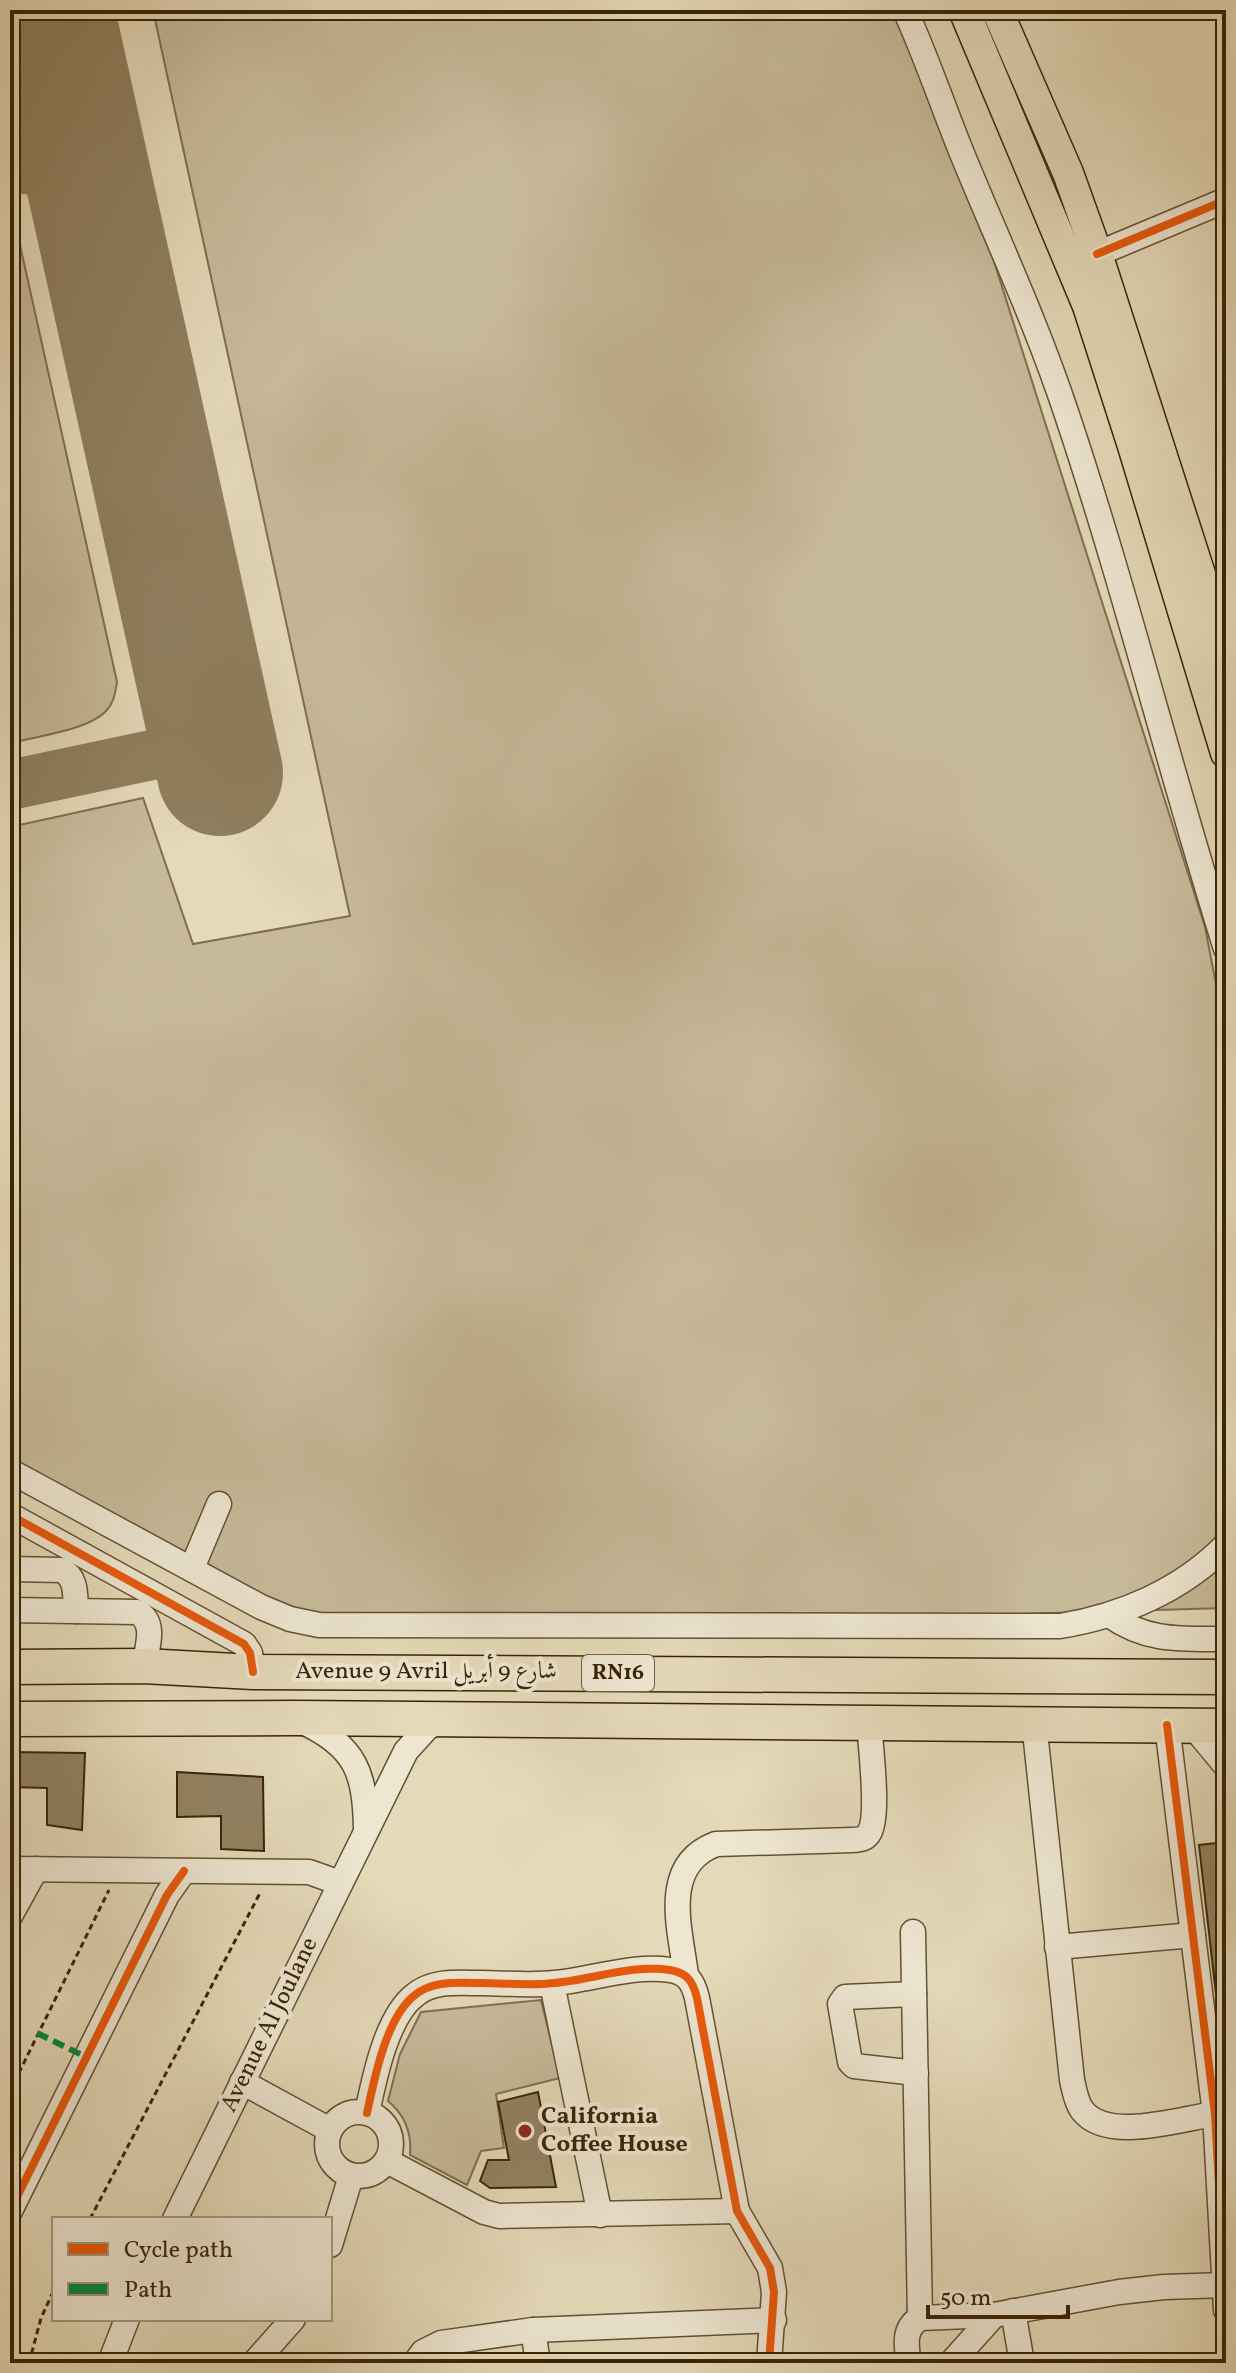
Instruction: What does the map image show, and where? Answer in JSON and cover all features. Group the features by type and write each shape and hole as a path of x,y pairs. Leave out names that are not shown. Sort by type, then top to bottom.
{"highway":[{"name":"Avenue 9 Avril شارع 9 أبريل","path":"10,1667 144,1666 253,1672 1226,1677"},
{"name":"Avenue 9 Avril شارع 9 أبريل","path":"10,1719 1034,1722 1226,1726"}],"main road":[{"path":"964,10 1088,306 1226,753"},
{"path":"997,10 1068,173 1097,254 1226,655"}],"street":[{"path":"905,10 1027,305 1068,416 1226,949"},
{"path":"1097,254 1226,200"},
{"path":"10,1471 249,1601 290,1619 333,1626 1060,1626 1109,1615 1166,1591 1226,1545"},
{"path":"192,1568 219,1504"},
{"path":"17,1523 244,1644 250,1653 253,1672"},
{"path":"10,1569 62,1570 68,1573 74,1586 76,1611"},
{"path":"10,1610 127,1611 145,1616 149,1625 144,1666"},
{"path":"1109,1615 1140,1633 1158,1638 1226,1639"},
{"path":"294,1718 329,1735 351,1757 366,1804 366,1832"},
{"name":"Avenue Al Joulane","path":"176,2217 406,1751 427,1728 442,1719"},
{"path":"769,2363 774,2320 770,2268 737,2211 705,2035 693,1984 686,1975 678,1889 681,1873 701,1850 716,1844 852,1840 862,1839 869,1833 873,1789 869,1722"},
{"path":"1034,1722 1072,2080 1082,2109 1102,2125 1119,2129 1215,2114"},
{"path":"1179,1725 1226,1766"},
{"path":"1179,1725 1193,1935 1215,2114 1226,2310"},
{"path":"10,1869 314,1873 340,1883"},
{"path":"10,1916 36,1869"},
{"path":"10,2211 167,1895 184,1871"},
{"path":"913,1932 920,2318"},
{"path":"1057,1947 1193,1935"},
{"path":"367,2113 375,2076 396,2020 416,1993 430,1986 451,1983 552,1984 657,1969 686,1975"},
{"path":"552,1984 600,2215"},
{"path":"914,1994 845,1997 840,2004 850,2062 854,2066 916,2073"},
{"path":"242,2082 330,2130"},
{"path":"367,2113 382,2121 390,2136 387,2161 371,2174 351,2176 334,2165 329,2156 327,2145 330,2130 348,2114 367,2113"},
{"path":"387,2161 484,2212 499,2216 737,2211"},
{"path":"332,2238 351,2176"},
{"path":"909,2361 906,2345 908,2331 920,2318 1004,2313 1134,2290 1226,2285"},
{"path":"951,2363 1004,2313"},
{"path":"1004,2313 1022,2363"},
{"path":"415,2363 423,2352 441,2343 533,2330 774,2320"},
{"path":"110,2363 126,2321"},
{"path":"254,2363 291,2321"},
{"path":"533,2330 538,2363"}],"path":[{"path":"10,2091 118,1870"},
{"path":"91,2217 271,1872"},
{"path":"29,2363 41,2318 52,2294"}],"shaded area":[{"path":"153,10 892,10 979,214 1205,927 1226,1036 1226,1608 302,1634 10,1465 10,827 143,798 193,944 350,916"},
{"path":"10,225 16,227 117,682 111,705 98,718 61,732 10,743"},
{"path":"541,2000 560,2078 496,2094 504,2148 481,2151 467,2185 410,2155 406,2125 388,2101 400,2054 421,2012"}],"building":[{"path":"10,1752 85,1753 82,1830 47,1825 47,1788 10,1787"},
{"path":"177,1772 263,1777 264,1851 221,1849 221,1816 177,1817"},
{"path":"1226,1842 1226,2012 1218,2012 1199,1845"},
{"name":"California Coffee House","path":"538,2092 556,2187 490,2188 480,2181 488,2160 509,2160 498,2102"}],"taxiway":[{"path":"10,138 31,111 48,81 72,17"},
{"path":"10,168 37,170 56,179 94,206"},
{"path":"10,785 213,742"}],"runway":[{"path":"51,10 220,773"}],"marked path":[{"path":"37,2033 86,2057"}],"cycle path":[{"path":"1097,254 1226,200"},
{"path":"10,1515 244,1644 250,1653 253,1672"},
{"path":"1167,1725 1215,2114 1226,2310"},
{"path":"10,2211 167,1895 184,1871"},
{"path":"367,2113 389,2033 405,2005 422,1990 455,1983 545,1984 641,1969 670,1970 685,1976 697,1998 737,2211 770,2268 774,2292 769,2363"}],"place":[{"name":"California Coffee House","path":"525,2131"}]}
